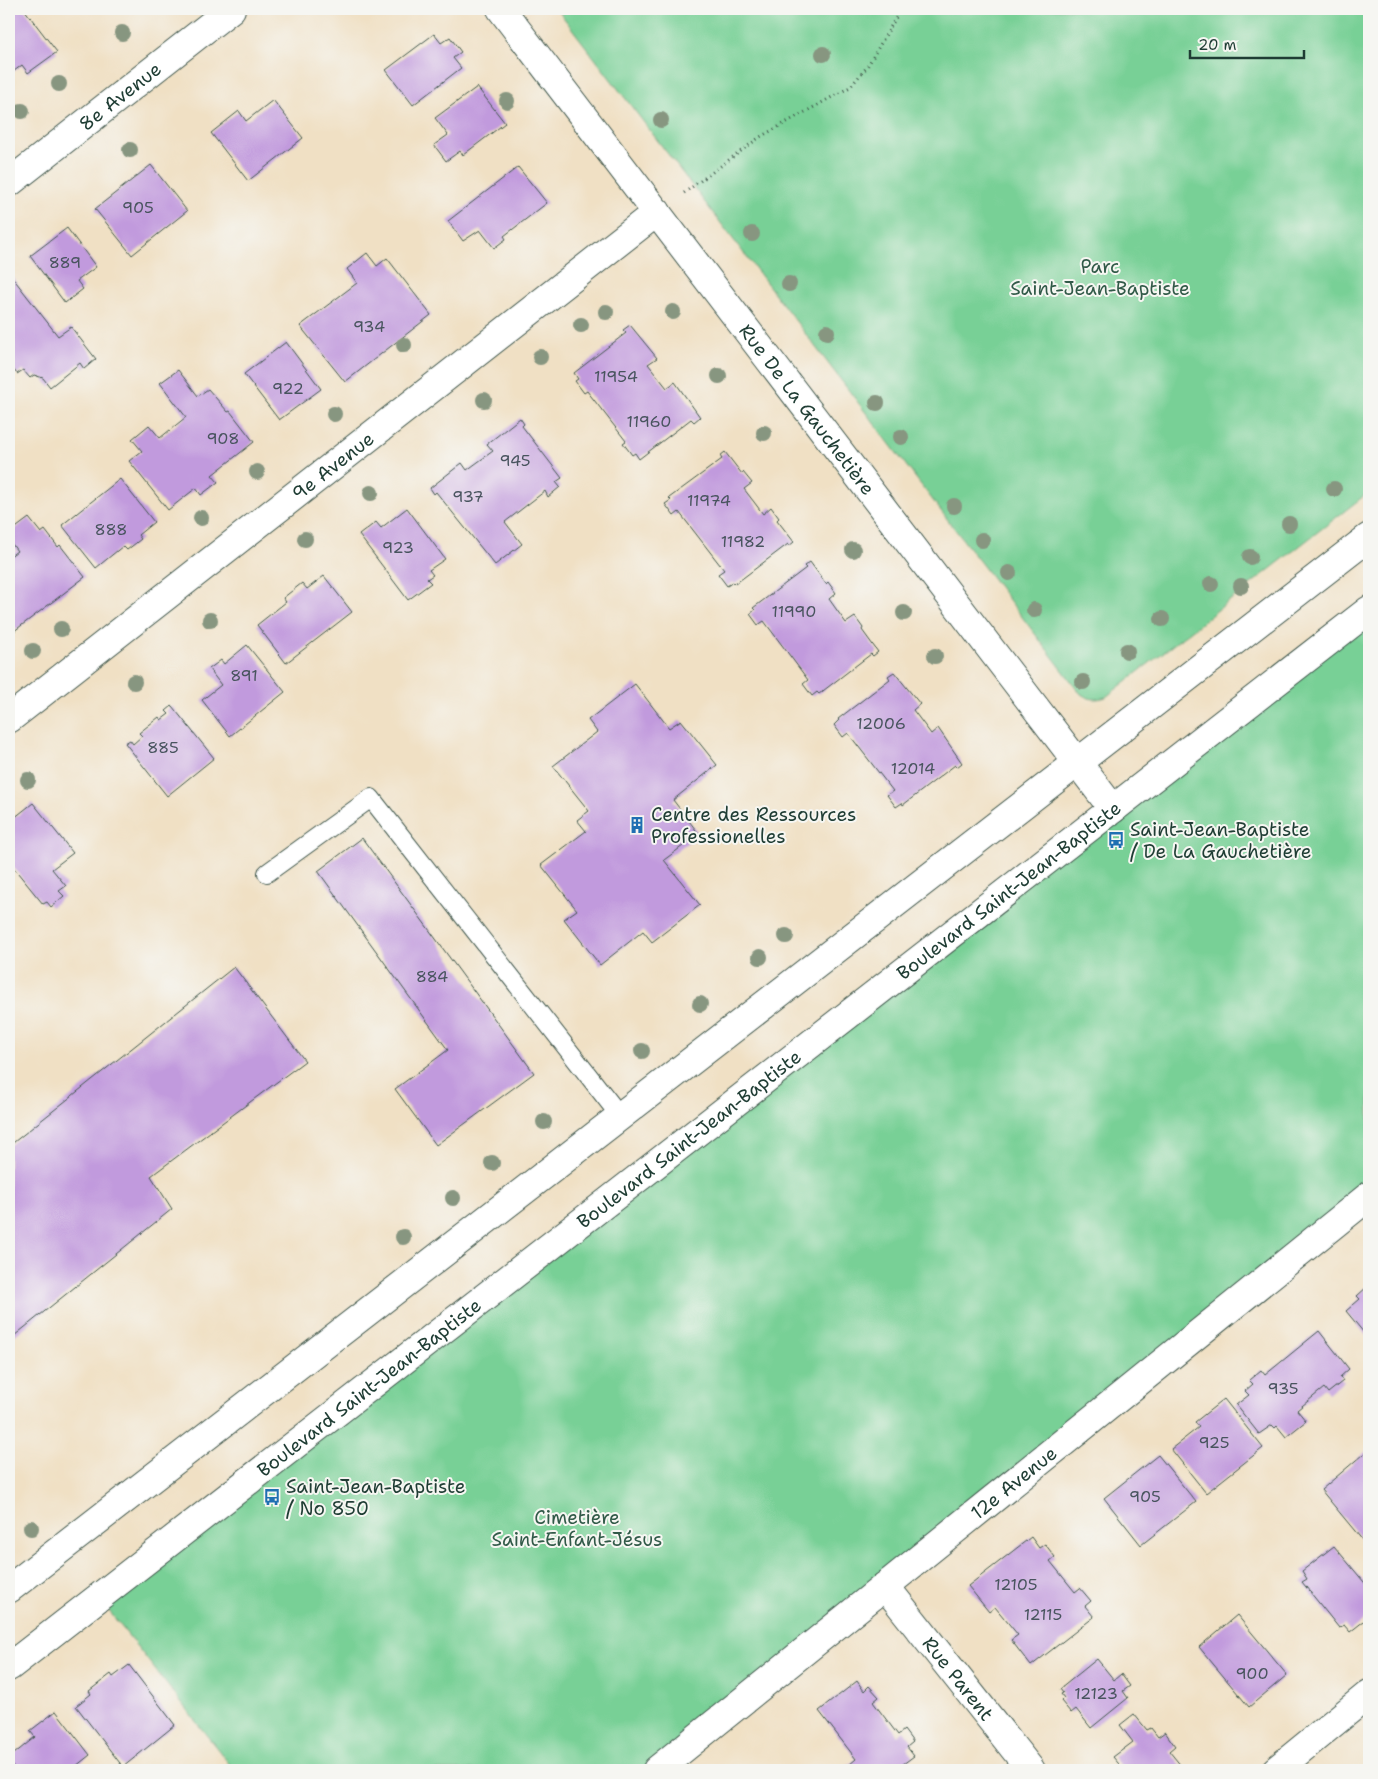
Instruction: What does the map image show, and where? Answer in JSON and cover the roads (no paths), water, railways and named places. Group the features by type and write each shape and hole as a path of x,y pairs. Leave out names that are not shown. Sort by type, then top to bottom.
{"main road":[{"name":"8e Avenue","path":"9,183 230,9"},
{"name":"Rue De La Gauchetière","path":"501,9 1113,809"},
{"name":"9e Avenue","path":"9,719 657,212"},
{"path":"9,1589 1369,537"},
{"name":"Boulevard Saint-Jean-Baptiste","path":"9,1667 1369,610"},
{"name":"12e Avenue","path":"658,1770 1369,1196"},
{"name":"Rue Parent","path":"885,1586 1031,1770"},
{"path":"1276,1770 1369,1694"}],"lane":[{"path":"267,873 371,798 620,1116"}],"place":[{"name":"Centre des Ressources Professionelles","path":"637,825"},
{"name":"Saint-Jean-Baptiste / De La Gauchetière","path":"1116,840"},
{"name":"Saint-Jean-Baptiste / No 850","path":"272,1497"}],"park label":[{"name":"Parc Saint-Jean-Baptiste","path":"1100,277"},
{"name":"Cimetière Saint-Enfant-Jésus","path":"577,1528"}]}
